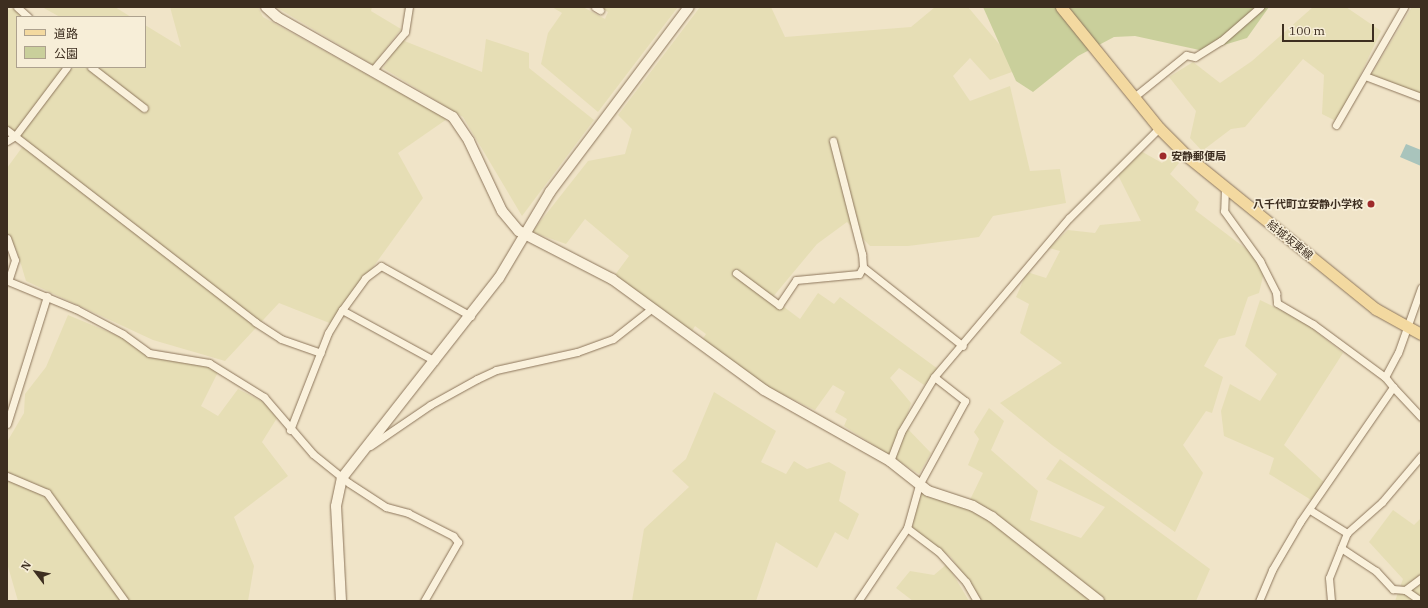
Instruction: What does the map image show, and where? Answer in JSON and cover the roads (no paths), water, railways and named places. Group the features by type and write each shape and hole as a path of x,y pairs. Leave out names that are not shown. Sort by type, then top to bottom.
{"main road":[{"name":"結城坂東線","path":"1060,7 1159,128 1225,188 1376,309 1406,328 1421,334"}],"street":[{"path":"17,7 27,16"},
{"path":"266,7 372,71 453,117 469,141 502,211 524,234 584,262 764,390 890,461 919,485 992,517 1099,601"},
{"path":"372,71 405,32 410,7"},
{"path":"341,601 336,506 342,478 358,455 436,361 499,278 550,192 689,7"},
{"path":"1134,97 1186,55 1195,57 1221,41 1260,7"},
{"path":"1336,125 1404,7"},
{"path":"7,141 15,136 66,68"},
{"path":"92,68 144,108"},
{"path":"1365,76 1421,97"},
{"path":"890,461 901,432 934,377 963,346 1069,218 1159,128"},
{"path":"7,130 255,322 281,340 321,353"},
{"path":"833,141 863,267 963,346"},
{"path":"1225,188 1224,211 1260,261 1276,293 1277,303 1313,324 1385,377 1421,418"},
{"path":"7,238 15,260 8,281 47,296 123,334 149,353 193,357 209,363 264,397 290,430 342,478 386,507 408,513 456,539 458,542 424,601"},
{"path":"7,257 15,260"},
{"path":"290,430 321,353 342,310 365,278 381,266 471,316"},
{"path":"736,273 779,305 796,280 859,274 863,267"},
{"path":"1385,377 1421,288"},
{"path":"7,424 47,296"},
{"path":"358,455 430,405 477,379 503,368 577,352 613,339 652,309"},
{"path":"342,310 436,361"},
{"path":"858,601 907,528 919,485 965,401 934,377"},
{"path":"1258,601 1272,570 1310,510 1393,387"},
{"path":"1331,601 1329,578 1347,533 1382,502 1421,456"},
{"path":"7,476 47,493 125,601"},
{"path":"1310,510 1347,533"},
{"path":"907,528 938,551 966,582 977,601"},
{"path":"1341,548 1376,570 1393,588 1405,590 1421,601"},
{"path":"1405,590 1421,578"}],"water":[{"path":"1406,144 1421,150 1421,166 1400,157"}],"place":[{"name":"安静郵便局","path":"1163,156"},
{"name":"八千代町立安静小学校","path":"1371,204"}]}
